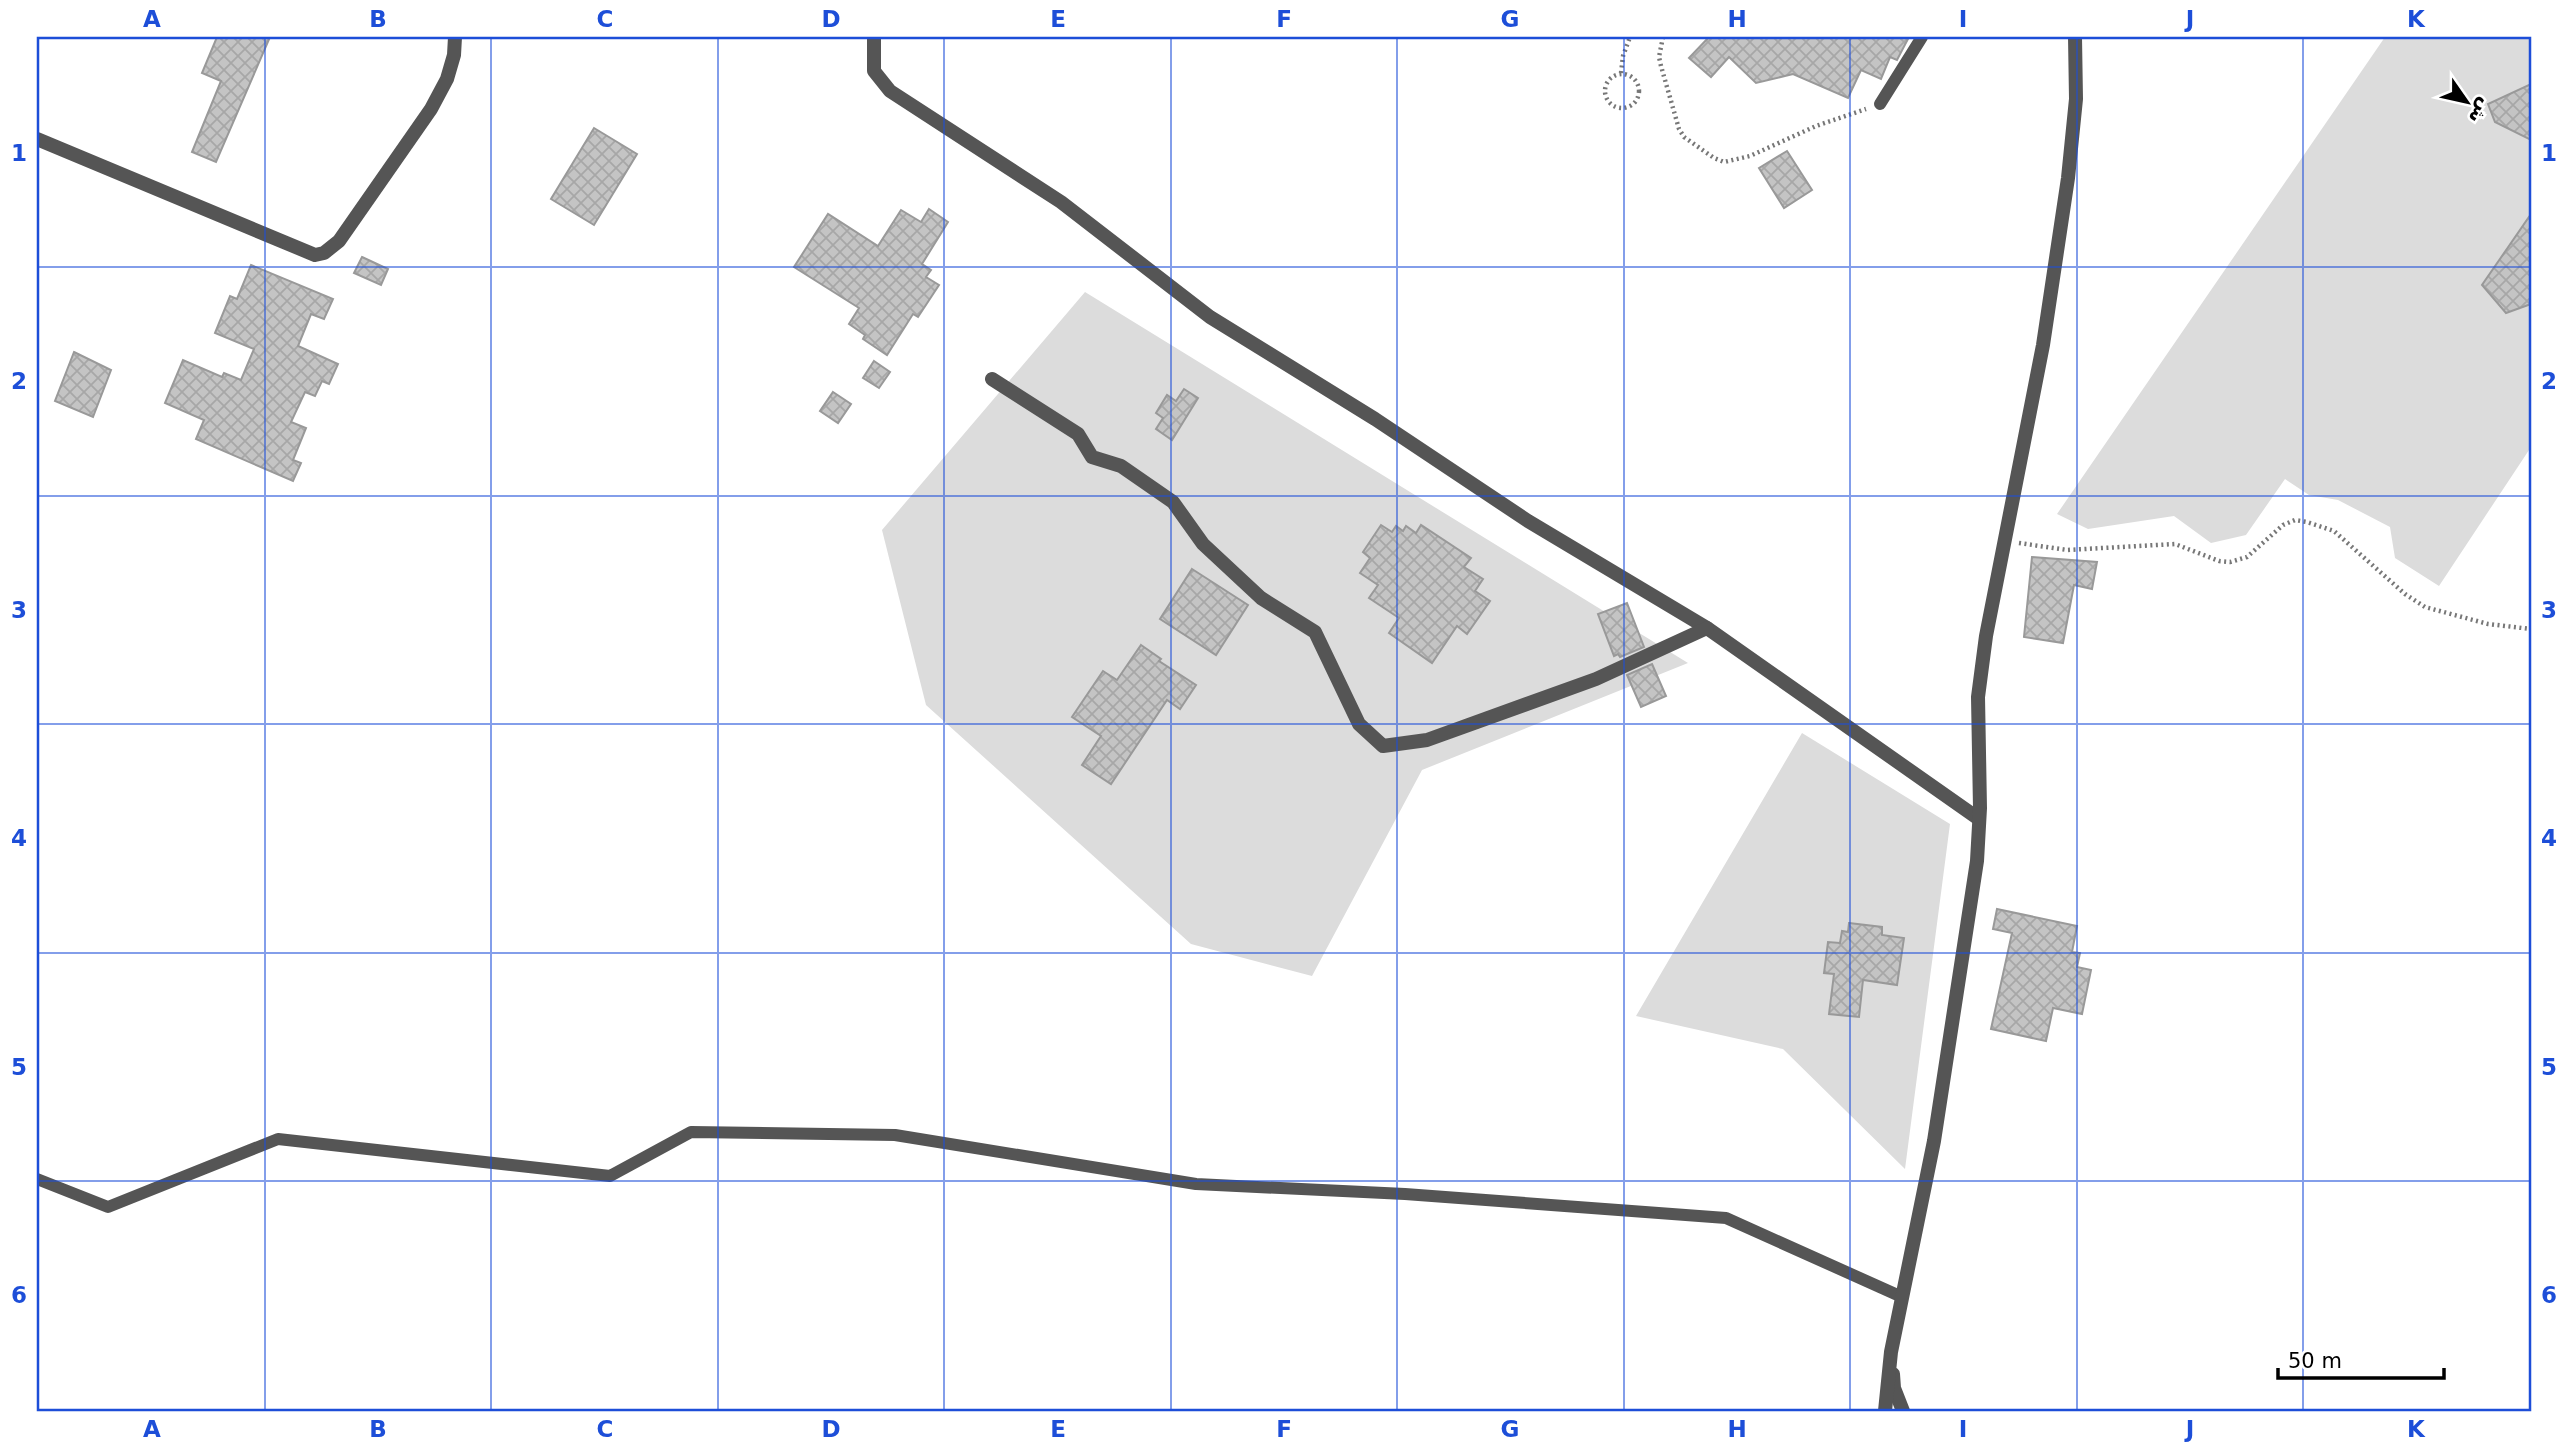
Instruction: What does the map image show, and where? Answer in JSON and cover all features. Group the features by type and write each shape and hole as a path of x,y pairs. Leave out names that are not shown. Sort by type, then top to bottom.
{"street":[{"path":"37,139 315,255 324,253 339,241 431,108 447,79 454,55 455,37"},
{"path":"874,37 874,71 890,91 1061,202 1210,317 1375,419 1528,521 1706,628 1979,819"},
{"path":"1885,1411 1891,1352 1937,1127 1971,900 1979,819 1978,697 1986,636 2039,372 2068,178 2076,100 2076,37"},
{"path":"992,379 1078,434 1092,457 1121,466 1173,502 1203,544 1261,598 1315,632 1359,724 1383,746 1427,740 1596,679 1706,628"},
{"path":"1891,1352 1894,1388 1903,1411"}],"lane":[{"path":"1880,104 1922,37"},
{"path":"37,1179 108,1207 278,1139 610,1175 691,1132 895,1135 1196,1184 1405,1195 1726,1218 1902,1297"}],"path":[{"path":"1621,73 1630,37"},
{"path":"1663,37 1659,57 1679,129 1688,141 1720,161 1750,156 1816,126 1880,104"},
{"path":"1621,73 1633,78 1639,93 1634,104 1623,110 1611,105 1605,90 1609,79 1621,73"},
{"path":"2005,541 2067,550 2175,544 2219,561 2230,562 2247,557 2283,525 2295,520 2307,522 2334,531 2405,594 2425,607 2488,624 2531,629"}],"shaded area":[{"path":"2385,37 2531,37 2531,447 2439,586 2395,558 2390,527 2338,500 2309,495 2285,479 2246,535 2211,543 2174,516 2088,529 2057,514"},
{"path":"1085,292 1688,663 1422,770 1312,976 1191,944 926,705 882,530"},
{"path":"1802,733 1950,824 1905,1169 1783,1049 1636,1016"}],"building":[{"path":"217,37 270,37 216,162 192,152 221,81 202,73"},
{"path":"1709,37 1909,37 1897,60 1890,57 1881,79 1861,70 1848,98 1793,74 1756,83 1729,57 1711,77 1689,58"},
{"path":"2531,84 2531,140 2495,122 2488,104"},
{"path":"594,128 637,154 594,225 551,199"},
{"path":"1787,151 1812,190 1784,208 1759,168"},
{"path":"929,209 948,222 922,264 931,270 926,277 939,285 918,317 913,314 887,355 863,339 865,335 849,324 859,308 794,267 828,214 878,246 901,210 921,222"},
{"path":"2531,214 2531,304 2506,313 2482,285"},
{"path":"362,257 388,269 381,285 354,273"},
{"path":"251,265 333,299 324,319 311,314 298,346 338,364 329,384 322,381 315,396 305,392 291,422 306,428 293,460 301,463 293,481 196,439 204,420 165,403 183,360 222,377 224,373 241,380 254,349 215,333 230,296 237,299"},
{"path":"74,352 111,370 93,417 55,401"},
{"path":"874,361 890,372 879,388 863,378"},
{"path":"1184,389 1198,398 1172,440 1156,429 1163,418 1156,413 1167,395 1176,401"},
{"path":"833,392 851,404 838,423 820,411"},
{"path":"1381,525 1392,532 1396,526 1403,531 1406,526 1416,533 1421,525 1471,558 1464,567 1483,579 1475,591 1490,601 1467,634 1457,626 1432,663 1389,633 1399,618 1369,598 1378,585 1360,573 1370,558 1363,552"},
{"path":"2032,557 2097,562 2092,589 2074,585 2063,643 2024,637"},
{"path":"1192,569 1248,605 1216,655 1160,619"},
{"path":"1627,603 1644,647 1620,657 1618,654 1614,656 1598,614"},
{"path":"1141,645 1161,659 1159,661 1196,685 1180,709 1167,700 1111,784 1082,765 1101,736 1072,717 1103,671 1117,680"},
{"path":"1652,664 1666,696 1641,707 1627,675"},
{"path":"1997,909 2077,926 2072,952 2080,953 2077,967 2091,970 2082,1014 2053,1008 2046,1041 1991,1029 2012,933 1993,929"},
{"path":"1849,923 1882,927 1882,935 1904,938 1897,985 1863,980 1859,1017 1829,1014 1834,974 1824,973 1828,942 1840,943 1842,931 1848,932"}]}
